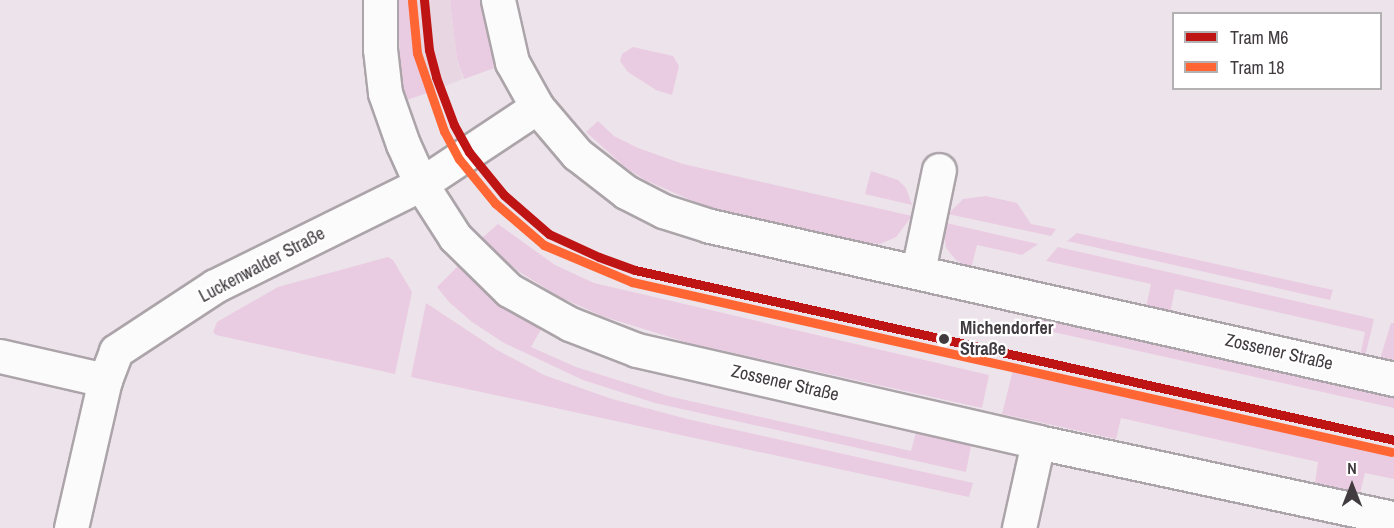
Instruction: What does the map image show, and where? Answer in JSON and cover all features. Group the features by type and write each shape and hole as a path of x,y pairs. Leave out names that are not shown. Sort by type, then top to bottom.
{"street":[{"name":"Zossener Straße","path":"380,0 380,49 386,93 403,144 421,184 455,237 509,290 570,324 638,350 1038,442 1394,519"},
{"name":"Zossener Straße","path":"498,0 512,62 537,107 565,142 584,159 626,192 663,211 710,225 1394,379"},
{"name":"Luckenwalder Straße","path":"71,528 105,380 116,351 215,286 421,184 537,107"},
{"path":"918,272 939,170"},
{"path":"0,356 105,380"},
{"path":"1019,528 1038,442"}],"shaded area":[{"path":"397,0 414,0 421,58 430,92 407,100 401,78"},
{"path":"414,0 450,0 457,59 463,79 430,92 421,58"},
{"path":"450,0 480,0 497,67 464,79 457,59"},
{"path":"633,47 673,56 679,66 672,95 656,90 628,72 620,61 622,54"},
{"path":"598,121 614,136 638,148 683,164 912,216 896,237 880,244 852,241 709,208 645,180 625,167 586,132"},
{"path":"871,171 898,180 906,188 912,205 865,194"},
{"path":"986,196 1017,203 1031,224 1056,229 1051,236 948,214 963,199"},
{"path":"942,222 1038,244 1022,255 977,245 971,269 956,260 946,248"},
{"path":"498,224 555,265 594,283 989,375 982,408 689,343 602,316 560,297 518,271 498,254 482,238"},
{"path":"1077,233 1333,290 1330,300 1067,241"},
{"path":"1058,247 1374,319 1365,357 1360,356 1365,332 1175,289 1170,313 1146,307 1151,284 1046,261"},
{"path":"388,257 393,260 412,292 395,374 216,335 213,332 217,322 278,287"},
{"path":"458,266 484,290 543,326 531,347 576,367 668,396 911,451 917,428 972,441 966,472 655,403 583,380 504,343 472,322 449,302 437,287"},
{"path":"426,303 497,350 544,375 612,399 687,419 973,483 969,497 411,377"},
{"path":"1035,316 1394,396 1394,408 1031,327"},
{"path":"1391,323 1394,323 1394,360 1380,359"},
{"path":"1014,366 1394,450 1394,479 1365,473 1360,493 1315,483 1318,462 1121,418 1116,439 1002,414"}],"tram line":[{"name":"M6","path":"424,0 429,50 436,77 454,125 469,152 504,195 549,234 599,257 635,270 1394,440"},
{"name":"18","path":"412,1 417,53 444,131 459,159 495,203 544,245 632,282 1391,452"}],"place":[{"name":"Michendorfer Straße","path":"944,339"}]}
